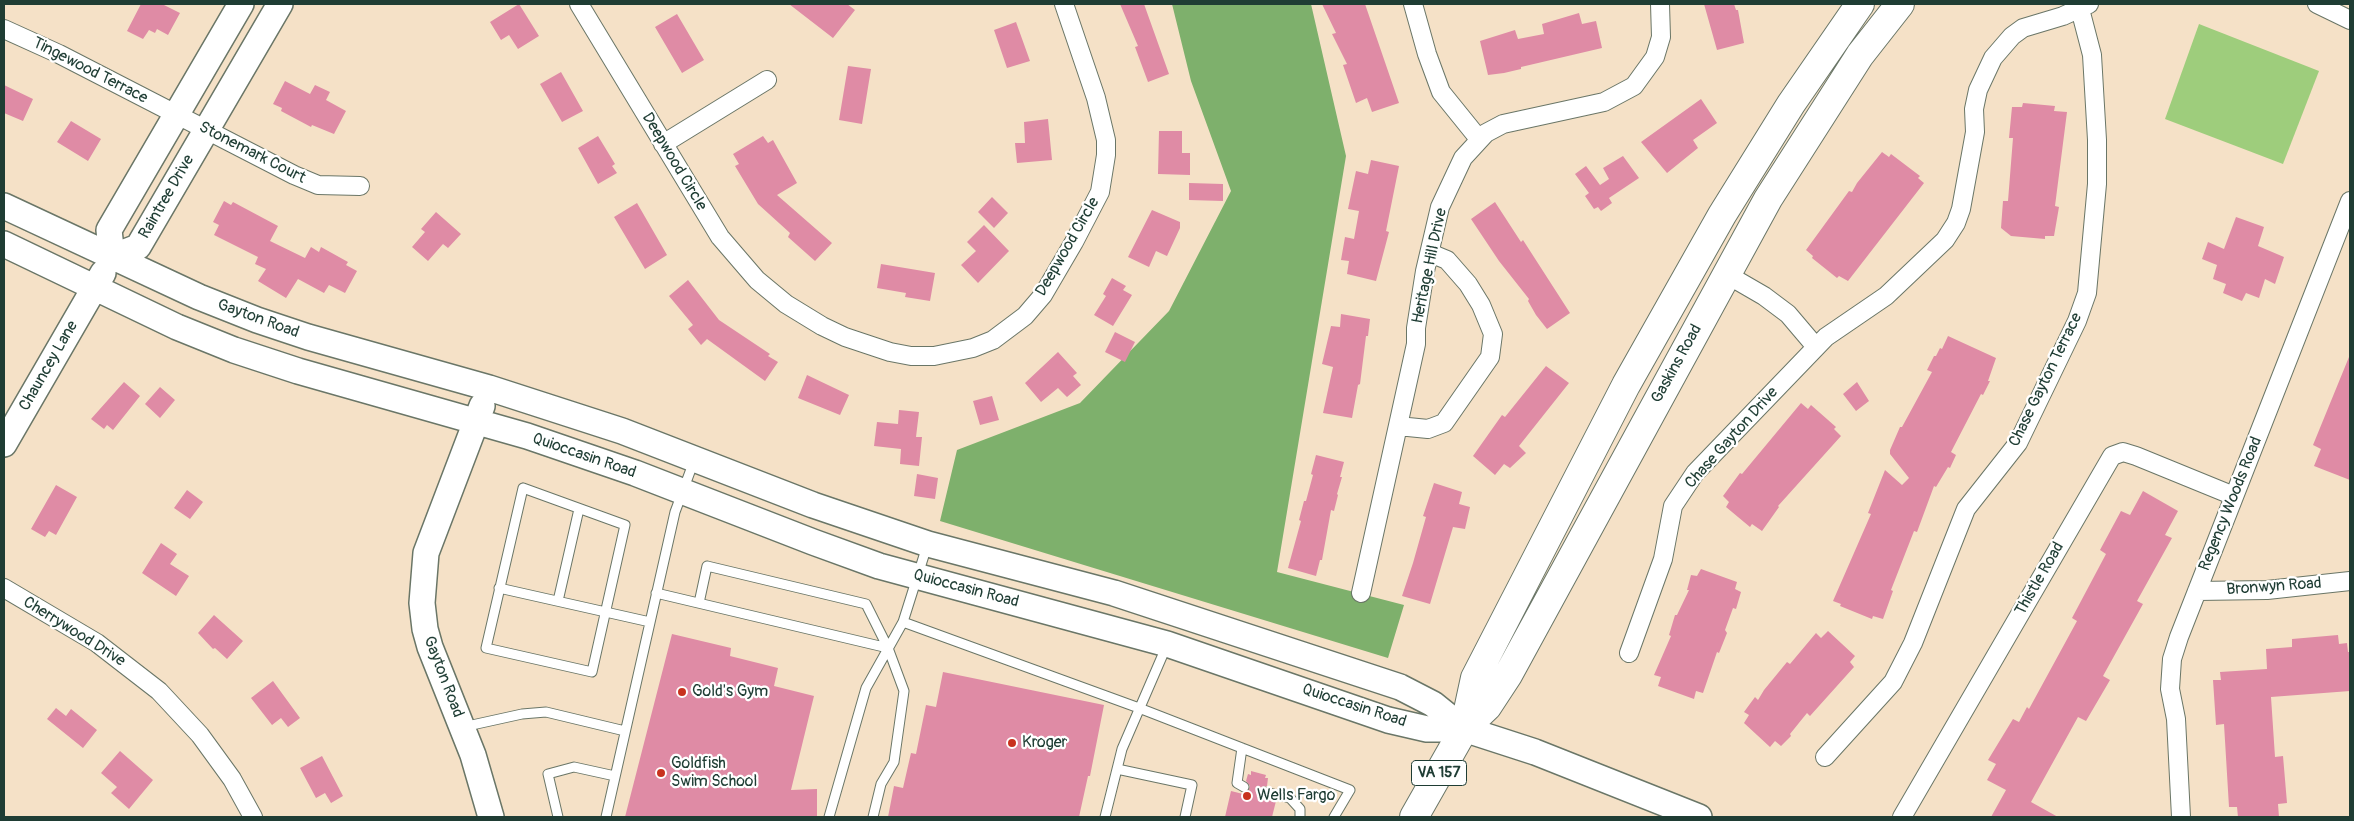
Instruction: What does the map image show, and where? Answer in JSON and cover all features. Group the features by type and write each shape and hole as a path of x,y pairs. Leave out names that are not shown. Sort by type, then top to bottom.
{"main road":[{"name":"Raintree Drive","path":"241,4 109,230 112,257 138,247 280,4"},
{"name":"Gaskins Road","path":"1464,729 1475,678 1626,386 1722,215 1791,104 1860,4"},
{"name":"Gaskins Road","path":"1414,817 1464,729 1487,707 1508,675 1726,274 1806,137 1895,5"},
{"name":"Gayton Road","path":"4,206 199,297 257,320 308,337 489,388 426,553 423,575 423,612 430,647 463,727 491,817"},
{"path":"4,244 177,327 234,350 298,371 476,422"},
{"name":"Chauncey Lane","path":"4,444 112,257"},
{"name":"Quioccasin Road","path":"489,388 622,431 813,505 928,544 1114,593 1400,687 1434,704 1464,729"},
{"name":"Quioccasin Road","path":"476,422 527,436 683,491 812,542 917,576 1167,644 1388,720 1427,729 1464,729 1535,752 1699,817"}],"street":[{"name":"Deepwood Circle","path":"579,4 720,237 757,280 786,304 822,326 845,337 890,352 911,356 934,356 973,348 992,340 1024,316 1043,295 1100,192 1106,155 1106,140 1096,98 1064,4"},
{"path":"1413,4 1427,54 1441,92 1479,139"},
{"name":"Heritage Hill Drive","path":"1361,593 1416,344 1416,328 1440,207 1463,158 1486,133 1503,124 1604,102 1634,86 1655,57 1661,28 1660,4"},
{"path":"2317,4 2350,20"},
{"name":"Chase Gayton Drive","path":"1629,653 1664,559 1673,506 1695,473 1826,337 1886,296 1945,240 1956,223 1966,194 1975,132 1974,109 1978,90 1993,58 2012,36 2023,28 2084,6"},
{"name":"Chase Gayton Terrace","path":"1825,757 1893,682 1913,643 1966,509 2018,443 2077,321 2087,293 2097,184 2097,140 2092,55 2084,6"},
{"name":"Tingewood Terrace","path":"4,29 59,54 176,114"},
{"path":"663,144 767,80"},
{"name":"Stonemark Court","path":"176,114 318,185 360,186"},
{"name":"Regency Woods Road","path":"2180,817 2176,719 2170,672 2179,637 2350,201"},
{"path":"1398,426 1428,429 1444,423 1490,357 1493,334 1481,305 1468,284 1447,260 1430,253"},
{"path":"1726,274 1764,296 1788,314 1816,347"},
{"name":"Thistle Road","path":"1902,817 2112,456 2123,452 2136,456 2234,496"},
{"name":"Bronwyn Road","path":"2197,591 2267,590 2350,581"},
{"name":"Cherrywood Drive","path":"4,588 97,643 159,690 200,735 232,779 253,817"}],"lane":[{"path":"606,817 675,512 694,459"},
{"path":"523,488 579,508 625,525 592,672 486,648 523,488"},
{"path":"558,601 579,508"},
{"path":"829,817 866,688 903,622 928,544"},
{"path":"699,603 707,566 866,604 888,648 904,690 894,762 881,784 873,817"},
{"path":"499,588 650,622"},
{"path":"656,593 888,648"},
{"path":"903,622 1139,708 1350,790 1334,817"},
{"path":"1105,817 1122,749 1167,644"},
{"path":"463,727 522,714 546,712 625,730"},
{"path":"1242,748 1237,783 1244,787"},
{"path":"558,817 548,774 574,766 615,776"},
{"path":"1117,769 1192,785 1185,817"},
{"path":"1265,792 1290,798 1300,809 1300,817"}],"green space":[{"path":"1172,4 1311,4 1346,156 1277,572 1404,605 1388,658 940,521 957,450 1080,403 1169,311 1231,191 1191,81"},
{"path":"2199,24 2319,71 2283,164 2165,119"}],"building":[{"path":"141,4 162,4 180,13 168,35 157,29 155,33 149,30 143,39 127,31"},
{"path":"519,4 539,36 518,49 509,35 501,40 490,22"},
{"path":"789,4 847,4 855,10 833,38"},
{"path":"1120,4 1144,4 1169,74 1148,82 1135,47 1138,46"},
{"path":"1322,4 1365,4 1399,103 1372,112 1367,98 1356,103 1343,65 1347,64 1332,34 1336,33"},
{"path":"1704,4 1734,4 1736,10 1738,10 1744,43 1717,50"},
{"path":"1579,13 1582,24 1596,21 1602,48 1521,67 1521,69 1488,75 1480,41 1515,30 1518,39 1544,34 1542,24"},
{"path":"677,14 704,60 682,73 655,27"},
{"path":"1016,22 1030,61 1007,68 994,30"},
{"path":"848,66 871,69 862,124 839,120"},
{"path":"561,72 583,111 562,122 540,84"},
{"path":"285,81 310,94 315,85 330,92 326,100 346,111 334,134 312,125 311,127 281,111 282,108 273,104"},
{"path":"4,85 33,99 23,121 4,113"},
{"path":"1701,99 1717,123 1693,140 1698,148 1667,173 1641,142"},
{"path":"2023,103 2055,106 2054,111 2067,112 2055,206 2059,207 2054,236 2045,236 2045,239 2011,236 2001,228 2003,201 2008,201 2013,138 2009,138 2012,107 2022,107"},
{"path":"1048,119 1052,160 1017,163 1015,143 1025,143 1024,122"},
{"path":"71,121 101,139 88,161 57,142"},
{"path":"1159,131 1182,131 1182,153 1190,153 1190,175 1158,174"},
{"path":"598,136 615,164 612,166 617,173 598,184 578,148"},
{"path":"763,136 768,143 773,140 797,183 777,195 832,243 815,261 788,237 790,233 758,204 735,166 739,164 733,154"},
{"path":"1882,152 1889,157 1891,154 1920,176 1918,178 1924,183 1848,281 1839,276 1837,278 1812,258 1813,256 1806,250 1849,191 1852,192"},
{"path":"1623,156 1639,178 1609,198 1612,203 1601,211 1598,207 1594,209 1585,196 1589,193 1575,174 1586,166 1600,185 1609,179 1603,168"},
{"path":"1371,160 1399,166 1386,231 1389,232 1376,281 1347,274 1349,261 1341,260 1345,237 1354,239 1359,211 1348,209 1356,171 1368,174"},
{"path":"1189,183 1223,184 1223,201 1189,200"},
{"path":"992,197 1008,213 994,228 978,212"},
{"path":"224,201 231,205 233,202 278,226 270,241 305,258 311,247 319,252 321,247 348,262 346,265 357,271 345,293 329,285 324,293 298,279 286,298 258,281 266,269 255,264 258,257 214,235 219,225 213,222"},
{"path":"1495,202 1521,242 1523,240 1570,313 1547,329 1536,315 1528,301 1529,299 1499,261 1471,219"},
{"path":"637,203 667,255 645,269 614,217"},
{"path":"1152,210 1180,222 1180,228 1167,256 1156,251 1149,267 1128,257"},
{"path":"436,212 461,234 448,248 443,244 428,261 412,247 425,232 421,229"},
{"path":"2236,217 2264,227 2258,246 2284,257 2275,284 2265,279 2259,298 2246,293 2242,301 2223,293 2226,284 2213,279 2217,265 2202,259 2208,242 2224,249"},
{"path":"984,225 1009,251 978,283 961,265 976,251 967,242"},
{"path":"881,264 935,273 930,301 905,297 906,293 877,288"},
{"path":"1112,278 1126,286 1123,290 1132,295 1113,326 1094,315 1106,296 1103,294"},
{"path":"688,280 719,320 770,354 768,356 778,362 765,381 707,339 701,345 688,329 693,325 669,296"},
{"path":"1341,314 1370,319 1360,384 1358,385 1352,418 1323,413 1333,367 1322,364 1331,326 1340,327"},
{"path":"1115,332 1135,342 1125,362 1105,352"},
{"path":"1948,336 1996,358 1988,381 1990,381 1983,395 1981,394 1951,452 1956,455 1950,468 1948,467 1936,487 1934,486 1917,532 1914,531 1891,590 1893,591 1883,619 1873,616 1872,619 1840,606 1841,604 1833,601 1871,514 1868,513 1885,470 1902,485 1909,478 1890,454 1890,450 1900,427 1902,427 1932,372 1927,370 1934,356 1936,356 1940,348 1942,349"},
{"path":"1058,352 1077,373 1073,376 1081,385 1067,397 1058,388 1041,402 1025,383"},
{"path":"2349,357 2350,480 2314,466 2321,449 2313,445"},
{"path":"1546,366 1569,383 1519,446 1526,453 1510,468 1504,464 1495,475 1473,456 1502,415 1505,417"},
{"path":"807,375 849,395 840,415 798,398"},
{"path":"124,382 140,396 113,430 107,425 104,429 91,419"},
{"path":"1857,382 1869,401 1856,411 1843,394"},
{"path":"160,387 175,400 160,418 145,404"},
{"path":"992,396 999,420 980,425 973,401"},
{"path":"1801,403 1808,409 1811,405 1836,427 1834,429 1841,436 1778,506 1762,531 1752,524 1750,527 1726,507 1729,502 1723,496 1740,473 1742,474"},
{"path":"899,410 919,412 916,437 922,437 919,466 900,464 901,449 874,446 877,422 898,424"},
{"path":"1316,455 1344,462 1338,495 1334,511 1331,510 1322,560 1320,560 1316,576 1288,568 1301,521 1299,520 1304,501 1306,501 1313,475 1311,474"},
{"path":"917,474 938,478 935,499 914,496"},
{"path":"1434,483 1462,492 1459,504 1470,507 1465,529 1453,527 1430,604 1402,596 1426,517 1423,516"},
{"path":"56,485 77,497 56,535 49,531 45,537 31,529"},
{"path":"187,490 203,502 190,519 174,508"},
{"path":"2143,491 2178,511 2165,535 2172,538 2137,601 2143,604 2103,676 2110,680 2086,721 2078,717 2031,802 2058,817 1991,817 2006,790 1987,780 1996,764 1988,760 2013,719 2019,722 2027,707 2029,709 2077,621 2072,618 2106,554 2100,550 2121,511 2130,515"},
{"path":"161,543 177,554 170,564 189,576 176,596 142,573"},
{"path":"1701,569 1737,582 1735,589 1741,592 1736,609 1733,608 1725,630 1727,633 1719,653 1717,652 1703,693 1696,691 1694,699 1658,686 1661,677 1654,675 1671,636 1669,635 1675,615 1677,615 1689,590 1687,590 1691,575 1697,576"},
{"path":"214,615 243,641 227,659 215,648 213,649 198,633"},
{"path":"1828,631 1855,656 1850,662 1854,667 1810,716 1807,713 1790,734 1791,736 1781,746 1775,741 1770,747 1744,723 1749,715 1744,712 1755,697 1758,700 1787,662 1790,664 1816,633 1821,638"},
{"path":"672,634 731,648 730,656 778,668 774,686 814,696 791,790 817,789 817,817 625,817"},
{"path":"2338,635 2339,644 2347,643 2348,652 2350,652 2350,691 2271,697 2275,757 2283,756 2287,803 2278,804 2279,817 2238,817 2237,807 2229,807 2224,724 2216,725 2213,680 2221,680 2220,672 2267,669 2266,649 2292,647 2292,639"},
{"name":"Kroger","path":"943,672 1104,705 1090,776 1088,776 1079,817 888,817 894,786 903,788 911,753 916,754 926,705 936,707"},
{"path":"273,681 300,718 288,727 281,718 272,725 251,698"},
{"path":"56,708 66,716 71,709 97,730 83,748 47,719"},
{"path":"120,751 153,780 129,809 111,793 117,787 101,773"},
{"path":"322,756 343,796 331,803 325,793 316,798 300,768"},
{"name":"Wells Fargo","path":"1251,771 1266,775 1265,778 1268,778 1267,786 1261,787 1259,793 1264,798 1276,801 1272,817 1225,817 1231,791 1243,794 1248,792 1250,786 1246,781 1248,774 1251,775"}],"place":[{"name":"Gold's Gym","path":"682,692"},
{"name":"Kroger","path":"1012,743"},
{"name":"Goldfish Swim School","path":"661,773"},
{"name":"Wells Fargo","path":"1247,796"}]}
